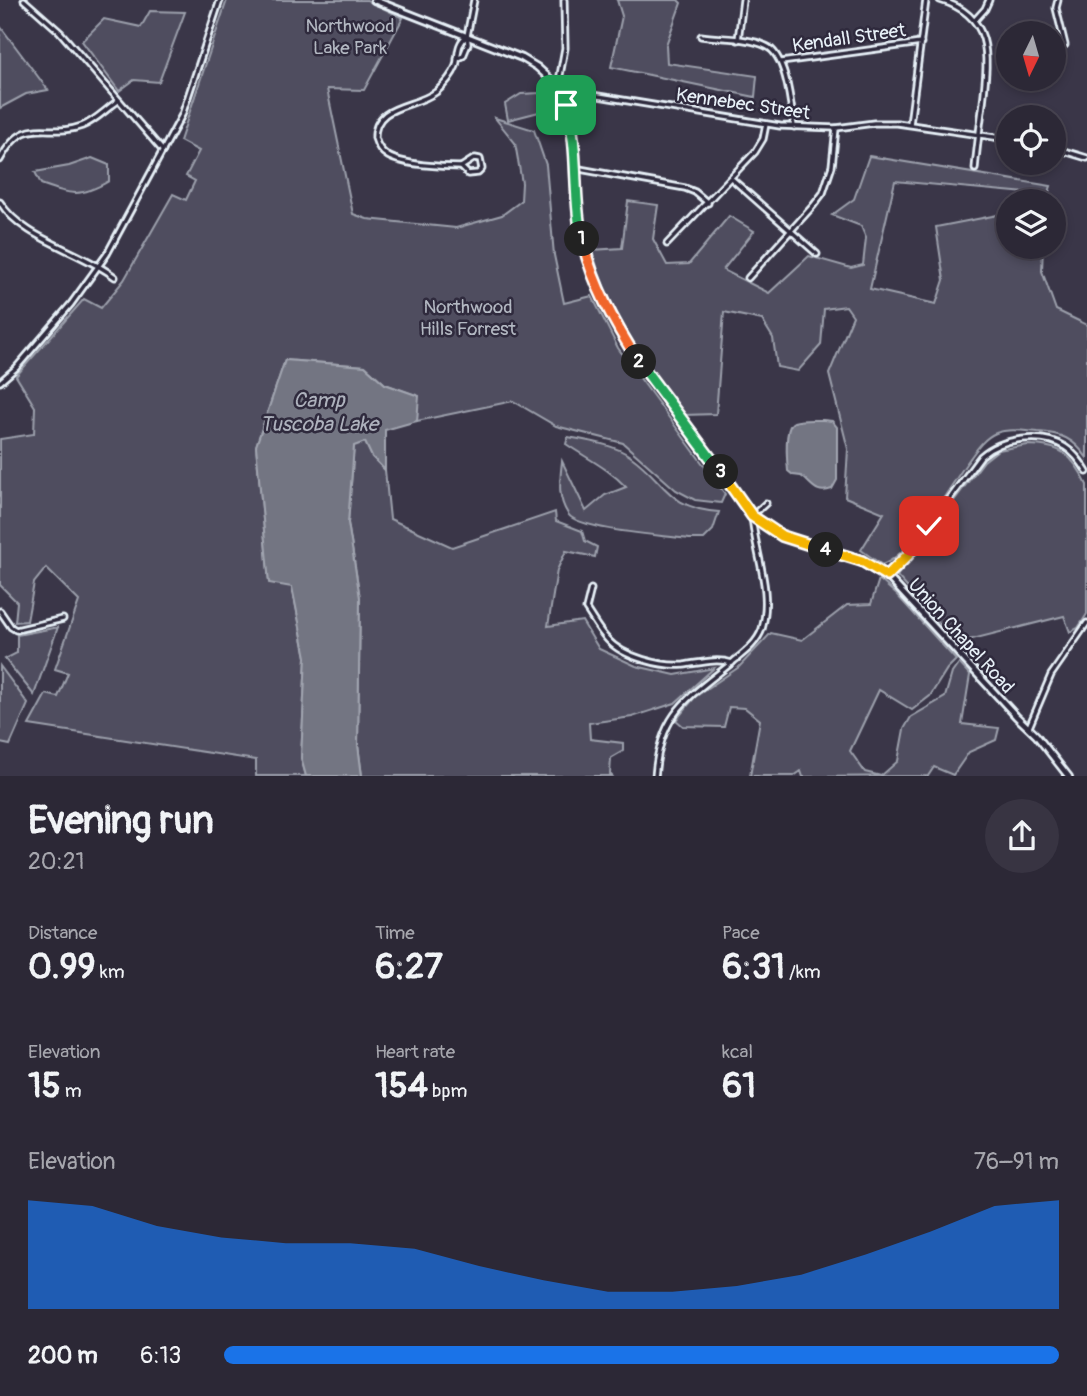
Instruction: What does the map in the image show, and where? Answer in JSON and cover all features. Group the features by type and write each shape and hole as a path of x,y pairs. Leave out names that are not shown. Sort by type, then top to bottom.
{"street":[{"path":"24,0 60,32 163,151"},
{"path":"0,382 50,330 99,265 183,115 220,0"},
{"path":"377,0 523,58 558,86"},
{"path":"461,167 473,175 482,170 483,164 480,159 475,158 461,167 431,165 389,157 377,144 375,133 378,122 385,114 416,103 436,92 448,80 457,59 463,56 468,44 474,0"},
{"path":"558,86 565,48 564,0"},
{"path":"738,40 743,0"},
{"path":"910,124 926,0"},
{"path":"940,0 957,6 975,20 985,43 988,60 975,169"},
{"path":"975,20 989,0"},
{"path":"1058,0 1056,8 1059,21"},
{"path":"701,36 769,47 781,62 794,127"},
{"name":"Kendall Street","path":"781,62 921,43"},
{"name":"Kennebec Street","path":"558,86 581,94 766,124 836,128 874,123 910,124 996,137"},
{"name":"Union Chapel Road","path":"558,86 572,132 577,209 594,280 639,363 752,516 782,536 852,557 887,576 1010,710 1029,727 1069,776"},
{"path":"0,160 18,137 38,129 72,129 83,126 118,101"},
{"path":"667,244 732,179 761,143 766,124"},
{"path":"748,278 817,202 828,182 836,128"},
{"path":"1066,152 1087,158"},
{"path":"574,168 685,188 695,192 708,203"},
{"path":"732,179 817,254"},
{"path":"0,202 20,226 99,265 115,277"},
{"path":"887,576 908,555 981,456 994,446 1022,440 1051,441 1071,451 1087,472"},
{"path":"655,776 660,744 670,719 694,692 732,663 757,638 764,618 762,573 752,516 766,503"},
{"path":"591,589 586,609 609,642 620,649 663,665 720,659 732,663"},
{"path":"0,611 16,630 63,619"},
{"path":"1029,727 1054,670 1087,623"}],"green space":[{"path":"227,0 367,0 403,18 364,90 327,89 353,214 367,219 456,228 502,215 521,201 522,183 515,143 495,118 534,130 546,165 554,255 564,303 592,296 618,348 725,494 721,503 695,500 676,490 623,443 556,426 513,401 417,421 418,396 385,384 365,366 285,360 256,446 269,582 292,586 306,657 301,758 306,776 256,776 256,760 29,725 46,694 58,697 68,673 55,669 79,601 46,568 34,583 27,621 15,622 17,602 0,585 0,439 34,434 35,407 16,376 84,299 101,308 124,280 173,194 186,200 195,181 186,176 199,151 180,141"},
{"path":"617,0 678,0 681,3 666,45 667,63 757,76 755,97 611,67 622,16"},
{"path":"150,11 185,12 159,82 134,80 119,91 82,41 104,19 141,27"},
{"path":"0,26 48,90 26,94 0,108"},
{"path":"560,92 566,105 508,120 505,104 521,94"},
{"path":"869,156 1051,186 1050,189 996,190 895,181 870,289 936,304 944,280 936,227 996,215 996,259 1042,259 1042,271 1056,310 1087,325 1087,458 1072,442 1054,434 1011,430 991,435 976,451 917,536 893,559 882,565 861,550 884,513 845,497 848,449 829,374 853,316 846,306 824,309 821,345 798,371 777,367 773,338 762,320 724,312 716,414 683,415 629,336 608,295 592,250 622,248 628,201 658,205 653,239 667,265 689,264 729,216 754,231 723,270 769,293 809,256 851,268 863,265 866,238 861,226 832,215 854,199"},
{"path":"92,158 109,165 109,181 83,192 61,191 41,184 35,172 69,166"},
{"path":"568,437 623,452 677,499 701,510 719,512 713,530 704,539 689,539 605,528 575,520 568,514 562,501 562,461 586,511 605,495 626,487 605,469 566,444"},
{"path":"365,442 372,457 385,470 390,519 452,547 555,512 556,521 582,531 585,541 597,547 595,557 566,551 557,570 548,626 582,621 599,649 636,666 675,675 714,668 675,703 632,717 589,723 590,739 623,743 623,751 611,758 612,776 362,776 358,745 360,598 348,523 354,445"},
{"path":"1028,445 1049,447 1065,454 1077,466 1087,485 1087,614 1078,628 1070,632 1064,616 957,643 897,576 984,461 998,450"},
{"path":"879,579 956,660 930,696 912,710 879,690 850,751 865,772 881,776 803,776 801,771 794,776 750,776 760,720 745,708 729,707 724,727 683,726 676,720 695,697 739,667 771,633 802,640 847,605 871,604"},
{"path":"58,627 34,695 5,659 17,653 17,635"},
{"path":"959,663 970,675 962,724 999,728 996,740 969,752 953,775 934,767 928,776 881,776 898,761 904,729 911,717 945,697 952,673"},
{"path":"0,666 28,704 10,745 0,743"}],"water":[{"name":"Camp Tuscoba Lake","path":"285,360 365,366 385,384 419,396 417,421 385,430 385,470 372,457 365,442 354,446 348,523 360,598 358,745 362,776 306,776 301,758 306,657 292,587 269,583 256,446"},
{"path":"832,421 837,427 837,480 832,489 822,491 801,476 788,471 787,444 789,430 794,422"}],"route":[{"path":"566,105 574,143 579,226 587,259 603,300 639,363 752,516 782,536 852,557 887,576 899,566 929,526"}],"park label":[{"name":"Northwood Lake Park","path":"350,37"},
{"name":"Northwood Hills Forrest","path":"468,318"}]}
